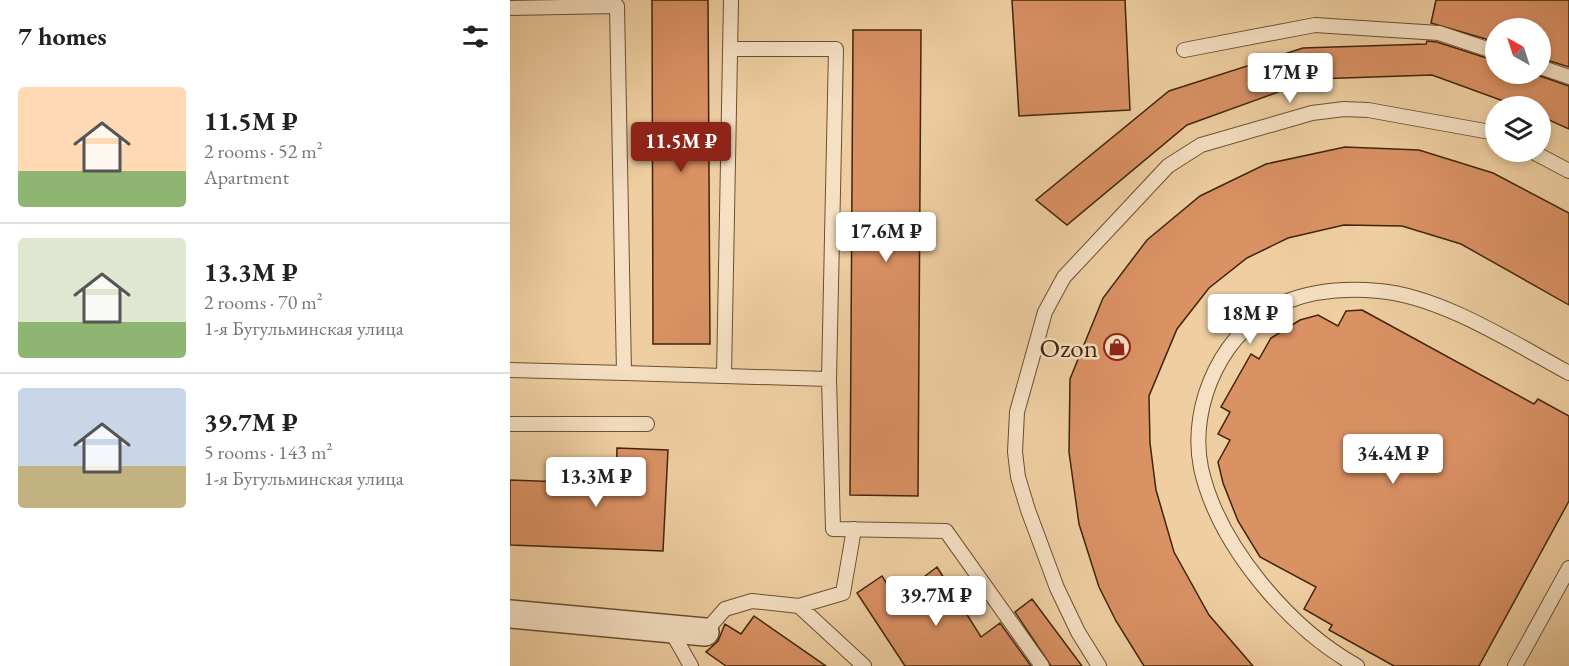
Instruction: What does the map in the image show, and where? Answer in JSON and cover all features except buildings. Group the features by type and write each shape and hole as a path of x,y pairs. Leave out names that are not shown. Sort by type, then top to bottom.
{"street":[{"path":"510,614 705,632"}],"lane":[{"path":"724,376 731,0"},
{"path":"510,9 617,3 624,373"},
{"path":"1184,50 1315,25 1439,33 1485,48"},
{"path":"731,49 836,50 829,379 833,529 946,531 1042,666"},
{"path":"1551,71 1569,77"},
{"path":"1099,666 1078,632 1057,588 1028,510 1018,477 1015,452 1017,412 1045,312 1064,277 1168,166 1201,145 1312,113 1344,109 1368,110 1485,131"},
{"path":"1551,162 1569,171"},
{"path":"1357,666 1330,651 1271,594 1235,545 1211,499 1201,467 1198,438 1201,412 1209,384 1225,353 1257,319 1284,303 1340,289 1382,291 1462,316 1569,373"},
{"path":"510,370 829,379"},
{"path":"510,424 647,424"},
{"path":"705,632 725,609 752,601 799,606 843,593 854,529"},
{"path":"1515,666 1569,568"},
{"path":"799,606 864,666"},
{"path":"670,629 691,666"}],"place":[{"name":"Ozon","path":"1117,347"}]}
